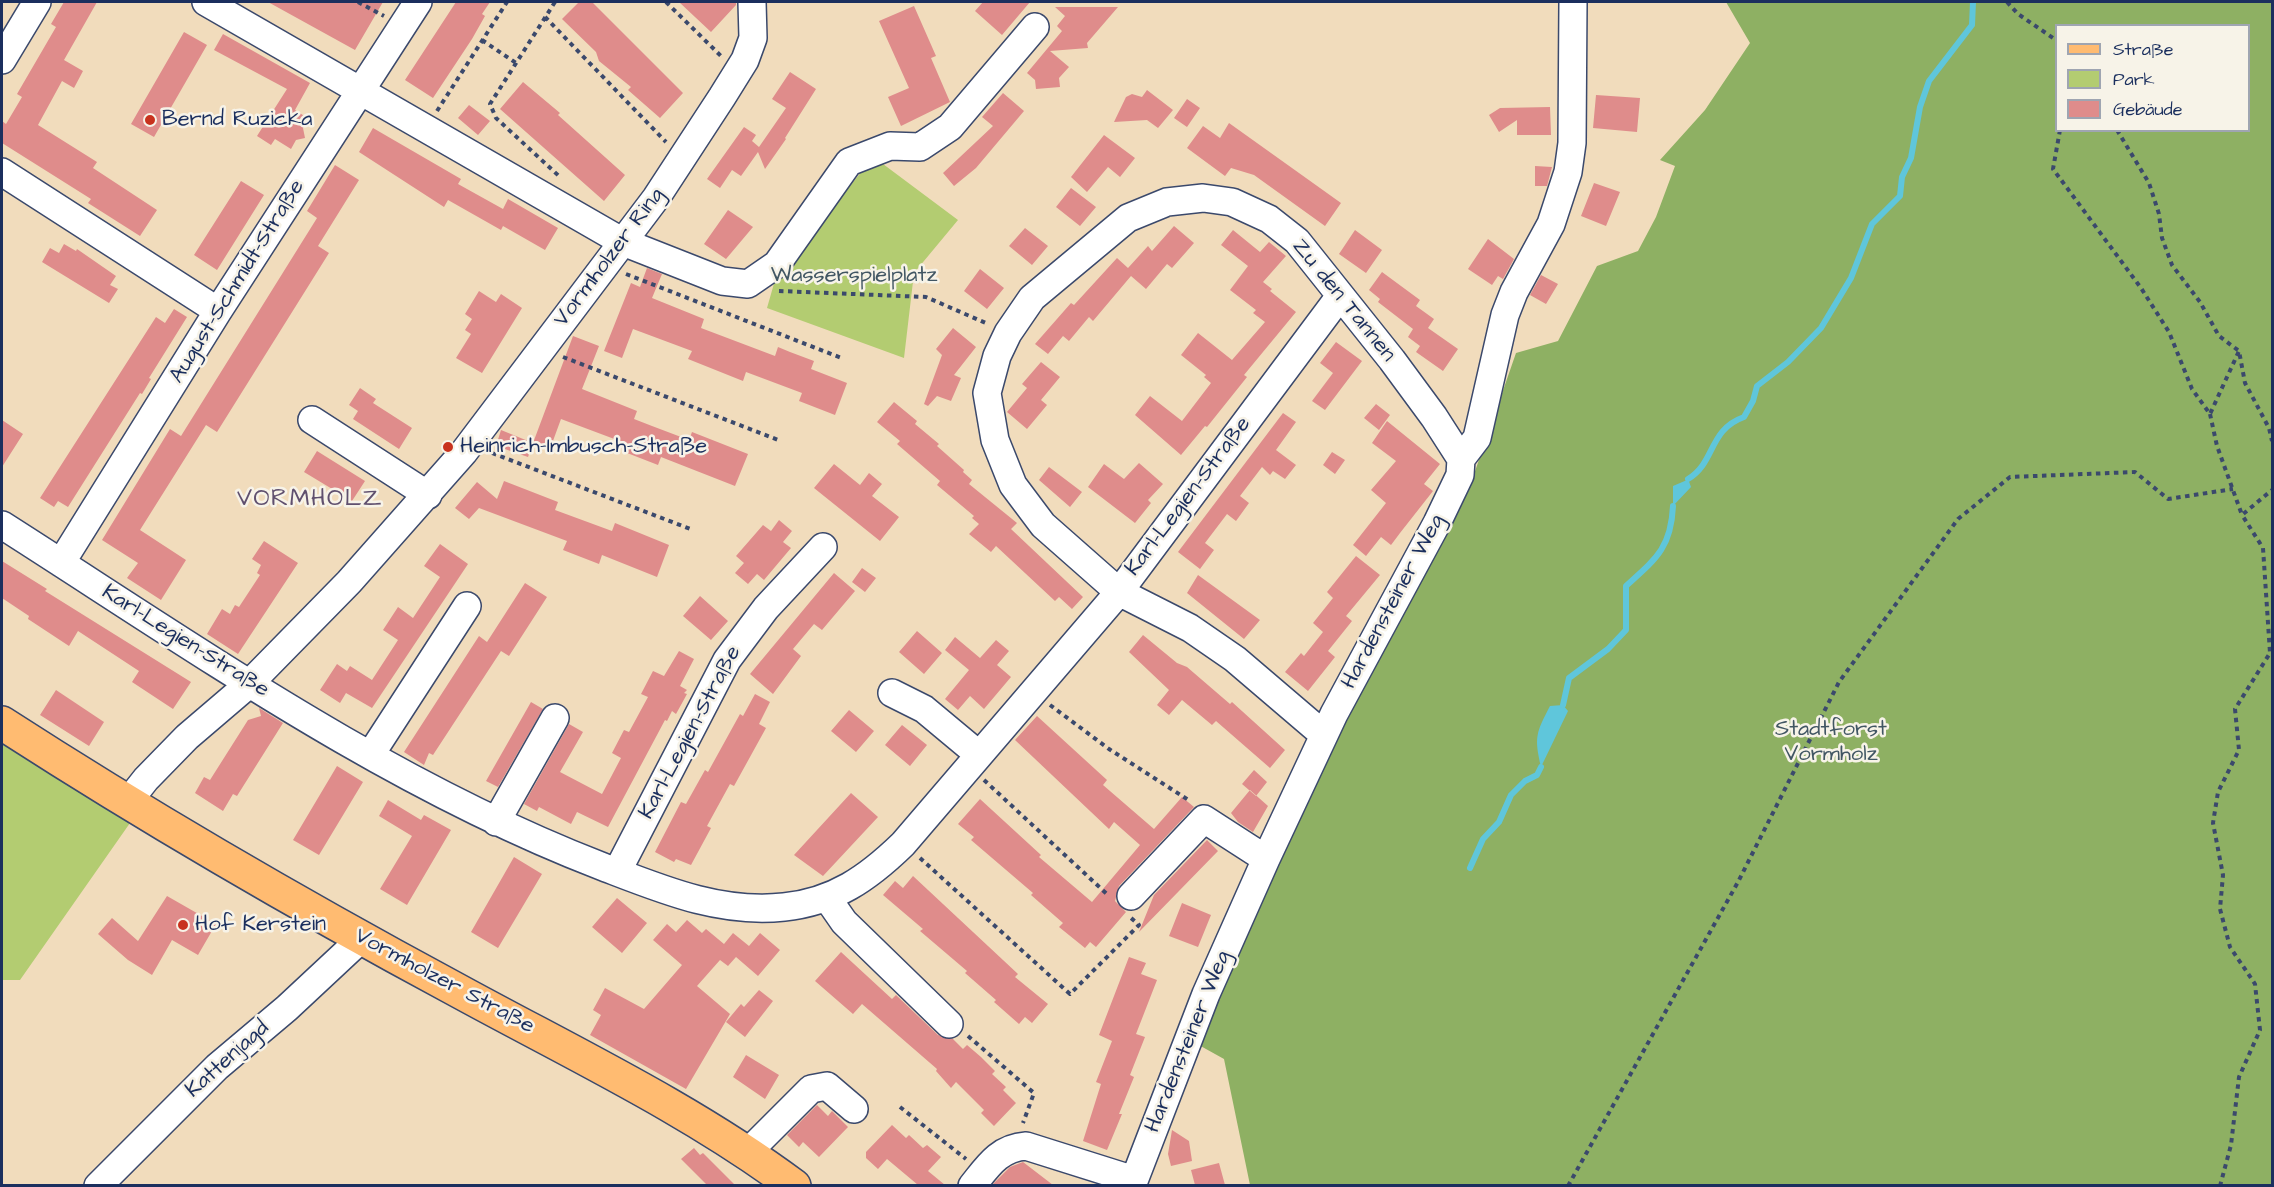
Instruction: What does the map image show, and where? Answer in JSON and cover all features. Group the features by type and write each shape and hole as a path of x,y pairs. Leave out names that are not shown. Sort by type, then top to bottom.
{"main road":[{"name":"Vormholzer Straße","path":"2,723 127,803 362,938 618,1075 747,1153 794,1185"}],"street":[{"path":"2,60 37,2"},
{"path":"206,2 623,242 722,281 748,284 777,264 849,162 890,146 920,147 950,127 1035,27"},
{"name":"August-Schmidt-Straße","path":"61,563 218,311 418,2"},
{"name":"Vormholzer Ring","path":"127,803 146,779 187,737 249,684 428,495 543,348 623,242 682,158 737,73 753,38 752,2"},
{"name":"Hardensteiner Weg","path":"1133,1183 1206,994 1266,859 1324,735 1437,523 1460,475 1461,459 1477,438 1508,307 1551,224 1568,172 1572,143 1573,2"},
{"path":"2,172 218,311"},
{"name":"Zu den Tannen","path":"1324,735 1235,659 1199,634 1119,592 1043,525 1013,485 995,440 987,393 997,356 1008,333 1032,298 1128,218 1167,202 1203,198 1232,202 1269,219 1297,241 1434,417 1461,459"},
{"name":"Karl-Legien-Straße","path":"2,525 249,684 370,754 496,822 616,872 697,901 741,907 784,907 828,899 877,869 903,844 1119,592 1340,296"},
{"path":"312,420 428,495"},
{"name":"Karl-Legien-Straße","path":"616,872 727,660 766,608 823,547"},
{"path":"370,754 467,606"},
{"path":"892,693 924,709 973,760"},
{"path":"496,822 555,718"},
{"path":"1126,907 1204,819 1266,859"},
{"path":"828,899 844,922 949,1024"},
{"name":"Kattenjagd","path":"98,1185 201,1083 362,938"},
{"path":"747,1153 811,1089 827,1086 855,1109"},
{"path":"972,1185 998,1155 1018,1147 1036,1147 1133,1183"}],"path":[{"path":"442,103 507,2"},
{"path":"555,2 490,104 493,113 566,183"},
{"path":"666,2 737,73"},
{"path":"2007,2 2018,14 2055,39"},
{"path":"545,17 682,158"},
{"path":"482,40 516,63"},
{"path":"2060,132 2053,169 2169,332 2192,389 2210,414 2217,446 2242,515 2263,548 2270,653 2235,709 2239,750 2218,792 2213,823 2223,874 2220,909 2230,947 2255,984 2260,1030 2239,1077 2231,1145 2220,1185"},
{"path":"2118,132 2149,183 2159,214 2162,238 2172,265 2200,302 2219,336 2239,351 2245,384 2271,429 2272,441"},
{"path":"625,274 844,359"},
{"path":"772,291 926,297 1008,333"},
{"path":"543,348 781,441"},
{"path":"2210,414 2239,351"},
{"path":"518,464 693,530"},
{"path":"1568,1185 1738,882 1839,682 1958,519 2010,477 2135,472 2168,498 2233,489"},
{"path":"2242,515 2272,490"},
{"path":"1033,692 1109,749 1182,796"},
{"path":"973,760 1126,907"},
{"path":"903,844 1070,994 1139,925"},
{"path":"949,1024 968,1036 1034,1093 1019,1134 1018,1147"},
{"path":"900,1107 950,1147"}],"green space":[{"name":"Stadtforst Vormholz","path":"1726,2 2272,2 2272,1185 1250,1185 1224,1059 1197,1044 1294,816 1387,634 1473,477 1516,353 1558,341 1597,266 1638,251 1656,217 1675,166 1660,160 1705,110 1750,43"},
{"name":"Wasserspielplatz","path":"883,164 958,220 914,273 904,358 767,308 775,280 862,171"},
{"path":"2,744 130,823 20,980 2,980"}],"water":[{"path":"1687,476 1691,487 1673,506 1673,486 1687,480"},
{"path":"1563,705 1568,711 1541,767 1537,749 1539,729 1550,706"}],"building":[{"path":"64,2 97,2 64,60 83,71 74,88 62,81 38,125 97,162 93,168 157,210 140,236 88,203 91,199 2,143 2,121 6,124 22,97 17,94 56,27 51,24"},
{"path":"268,2 383,2 355,50"},
{"path":"456,2 490,2 482,14 485,16 472,39 433,98 405,80"},
{"path":"579,2 592,2 683,93 660,118 628,90 631,87 599,61 596,52 562,19"},
{"path":"679,2 736,2 736,5 711,32"},
{"path":"983,2 1030,2 1002,35 975,11"},
{"path":"914,6 936,56 931,58 950,102 901,126 888,97 909,88 879,21"},
{"path":"1055,7 1118,7 1087,43 1088,48 1050,51 1069,67 1059,78 1060,87 1036,89 1035,80 1027,73 1062,31 1057,26 1065,16"},
{"path":"184,32 207,45 154,137 131,124"},
{"path":"223,34 310,83 295,110 309,119 303,128 305,138 296,140 291,149 275,139 271,145 257,136 287,89 214,50"},
{"path":"790,72 816,89 786,139 765,169 758,152 741,176 732,170 720,188 707,179 744,127 756,135 752,141 759,147 786,108 772,99"},
{"path":"523,82 560,113 558,115 625,175 604,201 500,109"},
{"path":"1147,90 1173,110 1158,128 1147,120 1114,122 1126,97 1132,94 1142,97"},
{"path":"1003,93 1024,111 976,168 954,186 943,173 993,126 982,117"},
{"path":"1596,95 1640,98 1637,132 1593,128"},
{"path":"1187,99 1200,108 1187,127 1174,118"},
{"path":"469,105 490,121 478,135 458,118"},
{"path":"1550,107 1551,135 1517,135 1517,120 1499,132 1489,115 1500,108"},
{"path":"1229,123 1341,203 1325,226 1254,175 1231,168 1225,176 1187,148 1203,126 1220,138"},
{"path":"373,128 461,179 458,184 503,209 508,199 558,228 545,250 503,226 501,230 448,200 444,207 359,152"},
{"path":"1104,135 1135,158 1120,177 1108,167 1087,192 1071,177"},
{"path":"335,165 359,180 318,246 329,253 217,432 206,425 140,530 186,560 161,600 127,578 138,563 102,540 170,429 181,436 317,218 307,211"},
{"path":"1535,166 1552,167 1547,186 1535,186"},
{"path":"241,181 264,195 217,270 194,255"},
{"path":"1594,183 1620,192 1606,226 1581,216"},
{"path":"1071,188 1096,207 1080,226 1056,207"},
{"path":"728,210 753,227 726,259 704,244"},
{"path":"1174,226 1194,243 1172,268 1167,264 1146,289 1131,276 1093,321 1089,317 1069,341 1063,336 1048,354 1035,344 1071,303 1074,305 1117,258 1128,268 1148,246 1152,251"},
{"path":"1025,228 1048,246 1032,265 1009,246"},
{"path":"1233,230 1260,252 1269,242 1286,256 1263,282 1272,289 1270,291 1296,312 1244,375 1247,377 1207,427 1205,426 1181,455 1135,415 1150,396 1182,421 1211,383 1204,377 1206,375 1181,355 1198,333 1232,360 1265,322 1253,313 1256,310 1230,290 1248,266 1221,245"},
{"path":"1355,230 1382,250 1366,273 1339,254"},
{"path":"1488,239 1514,259 1503,279 1498,276 1492,285 1468,269"},
{"path":"64,244 76,251 77,249 116,276 110,285 118,289 109,303 42,262 50,248 59,253"},
{"path":"647,268 662,274 652,298 704,319 701,328 775,356 778,347 814,361 811,369 847,383 835,415 799,401 802,393 746,372 743,381 688,359 692,351 633,329 622,358 604,351 631,283 640,287"},
{"path":"980,269 1004,288 987,309 964,291"},
{"path":"1382,272 1420,300 1416,306 1434,319 1428,328 1458,349 1443,371 1416,352 1420,346 1408,337 1413,329 1378,302 1380,299 1369,290"},
{"path":"1541,275 1558,284 1546,304 1530,295"},
{"path":"479,291 496,302 501,294 522,308 482,373 456,358 471,334 465,330 472,319 465,314"},
{"path":"174,309 187,317 149,378 151,379 142,394 140,393 68,507 58,501 54,507 40,498 156,317 165,323"},
{"path":"953,328 976,347 954,375 961,378 951,401 937,396 928,406 924,404 942,355 936,349"},
{"path":"573,336 599,346 582,389 637,411 634,419 689,440 692,432 748,454 735,486 661,457 658,465 622,451 625,443 561,419 550,449 533,443"},
{"path":"1336,342 1362,361 1325,410 1312,401 1333,373 1320,363"},
{"path":"1041,362 1060,377 1041,400 1047,405 1027,429 1007,412 1027,388 1022,384"},
{"path":"360,388 376,399 373,403 412,428 399,449 353,419 358,411 349,405"},
{"path":"894,402 917,421 915,424 939,444 937,446 964,470 963,472 972,480 969,484 1017,523 1011,529 1083,597 1072,609 1059,597 1055,601 996,546 991,552 969,534 979,524 972,518 974,516 937,485 940,481 897,444 900,441 877,422"},
{"path":"1376,404 1390,415 1379,430 1364,418"},
{"path":"1283,413 1296,422 1276,450 1296,465 1285,479 1273,471 1270,475 1262,467 1240,496 1249,503 1236,521 1227,514 1205,543 1214,550 1200,569 1178,552"},
{"path":"2,420 23,434 2,467"},
{"path":"1387,421 1440,464 1424,484 1433,491 1391,545 1381,537 1366,556 1353,545 1386,503 1371,490 1396,461 1372,443"},
{"path":"501,430 533,443 528,457 496,446"},
{"path":"317,451 365,481 352,501 304,472"},
{"path":"1332,452 1345,460 1335,474 1323,465"},
{"path":"1139,463 1163,484 1148,500 1151,503 1135,523 1088,487 1104,464 1124,479"},
{"path":"834,464 860,485 869,473 882,484 872,496 899,517 880,541 814,488"},
{"path":"1049,467 1082,492 1070,507 1039,480"},
{"path":"504,481 558,502 555,510 612,531 615,523 669,545 657,577 602,555 599,564 563,550 567,541 479,508 469,519 455,508 477,482 497,499"},
{"path":"779,520 792,531 783,542 791,548 764,580 757,574 748,584 735,573 744,563 736,556 763,525 771,531"},
{"path":"264,541 298,563 238,654 207,634 222,609 230,614 235,605 239,607 260,575 257,573 261,565 252,559"},
{"path":"440,544 468,564 372,708 346,693 340,703 320,690 337,664 347,671 350,666 372,680 398,640 383,630 398,607 413,618 440,577 424,566"},
{"path":"1356,556 1380,575 1346,616 1352,621 1328,651 1335,657 1308,691 1285,672 1301,653 1304,656 1323,632 1313,623 1333,598 1327,592"},
{"path":"2,561 47,589 45,591 191,682 173,709 132,682 139,671 78,631 69,646 28,619 29,616 2,598"},
{"path":"862,568 876,578 865,592 852,582"},
{"path":"834,573 855,591 822,630 814,624 793,649 801,656 773,694 750,674"},
{"path":"1198,575 1260,620 1244,639 1187,593"},
{"path":"525,583 547,597 509,656 501,651 433,755 429,753 424,765 404,752 479,636 487,642"},
{"path":"700,596 728,621 711,640 683,616"},
{"path":"917,631 942,653 924,674 899,652"},
{"path":"1143,635 1177,663 1187,667 1230,704 1232,702 1285,750 1270,768 1216,721 1212,725 1182,700 1169,715 1157,705 1169,690 1129,652"},
{"path":"955,637 980,658 996,640 1009,651 997,665 1011,677 984,709 970,696 958,710 945,699 969,670 945,650"},
{"path":"679,651 694,659 680,686 687,690 684,693 687,694 676,714 672,711 667,721 665,720 608,827 577,812 571,824 539,807 537,811 524,804 569,724 583,732 560,772 602,794 621,758 612,753 624,730 629,732 648,697 641,694 653,671 664,676"},
{"path":"56,690 104,722 89,746 40,715"},
{"path":"755,694 770,702 759,724 766,728 734,786 730,784 707,826 711,828 691,865 676,859 674,862 655,852 681,802 686,804 705,770 708,772 740,714 743,716"},
{"path":"531,702 543,709 498,787 486,781"},
{"path":"259,708 283,723 237,796 233,794 223,811 195,793 204,777 210,780 248,720 261,716"},
{"path":"849,710 874,731 856,752 831,731"},
{"path":"1037,716 1107,780 1103,785 1154,829 1182,797 1194,807 1119,886 1115,901 1126,912 1096,947 1090,942 1085,948 1059,927 1063,923 1031,895 1033,893 971,840 974,837 958,824 980,799 1041,855 1039,857 1092,902 1140,845 1114,822 1109,829 1015,740"},
{"path":"902,725 927,745 910,766 885,745"},
{"path":"337,766 363,782 319,855 293,840"},
{"path":"1254,770 1267,782 1256,796 1242,784"},
{"path":"1250,790 1268,806 1253,832 1238,822 1231,813"},
{"path":"851,793 878,817 823,876 794,855"},
{"path":"388,800 421,820 424,815 451,830 407,905 380,889 412,836 379,816"},
{"path":"1207,840 1218,851 1139,932 1154,895"},
{"path":"514,857 542,874 498,948 471,932"},
{"path":"913,876 1018,974 1015,977 1048,1004 1032,1023 1025,1017 1019,1024 965,973 967,971 920,931 923,929 883,895 895,881 903,888"},
{"path":"167,896 216,924 198,955 172,940 152,975 128,960 98,934 112,918 138,941"},
{"path":"617,898 647,923 622,953 592,927"},
{"path":"1182,903 1211,915 1198,947 1169,936"},
{"path":"687,920 702,933 706,929 724,944 733,933 749,946 760,933 780,950 758,976 736,957 728,966 720,960 697,986 730,1014 686,1089 590,1035 601,1015 593,1010 605,988 644,1009 682,965 653,940 667,924 676,932"},
{"path":"841,952 892,999 896,995 938,1035 953,1039 963,1049 967,1045 995,1071 992,1074 1006,1087 1003,1090 1016,1103 994,1126 981,1113 984,1110 956,1082 951,1088 936,1071 937,1069 862,1004 853,1014 815,981"},
{"path":"1129,957 1146,963 1141,974 1157,980 1136,1034 1145,1037 1130,1075 1134,1077 1107,1150 1083,1141 1101,1084 1096,1082 1112,1041 1099,1035"},
{"path":"759,990 773,1001 745,1037 726,1022 741,1004 744,1007"},
{"path":"746,1055 779,1075 765,1099 733,1077"},
{"path":"817,1105 828,1116 832,1111 848,1127 819,1157 803,1142 799,1147 787,1135"},
{"path":"892,1125 906,1138 909,1135 923,1148 927,1145 941,1157 928,1171 945,1185 918,1185 887,1159 878,1169 866,1158 866,1152"},
{"path":"1172,1130 1189,1141 1192,1161 1171,1166 1168,1154"},
{"path":"694,1148 700,1155 703,1153 735,1185 707,1185 681,1159"},
{"path":"1023,1162 1053,1185 992,1185 1010,1167"},
{"path":"1219,1163 1225,1185 1195,1185 1191,1170"}],"waterway":[{"path":"1688,479 1704,464 1724,430 1744,417 1753,401 1757,386 1788,362 1821,328 1851,278 1872,224 1900,196 1902,177 1911,158 1920,107 1929,81 1972,25 1973,2"},
{"path":"1563,705 1569,678 1608,649 1626,630 1626,586 1660,552 1669,532 1673,506"},
{"path":"1470,868 1483,839 1499,822 1511,795 1525,781 1537,775 1541,767"}],"place":[{"name":"Bernd Ruzicka","path":"150,120"},
{"name":"Heinrich-Imbusch-Straße","path":"448,447"},
{"name":"Hof Kerstein","path":"183,925"}],"district":[{"name":"VORMHOLZ","path":"310,500"}]}
